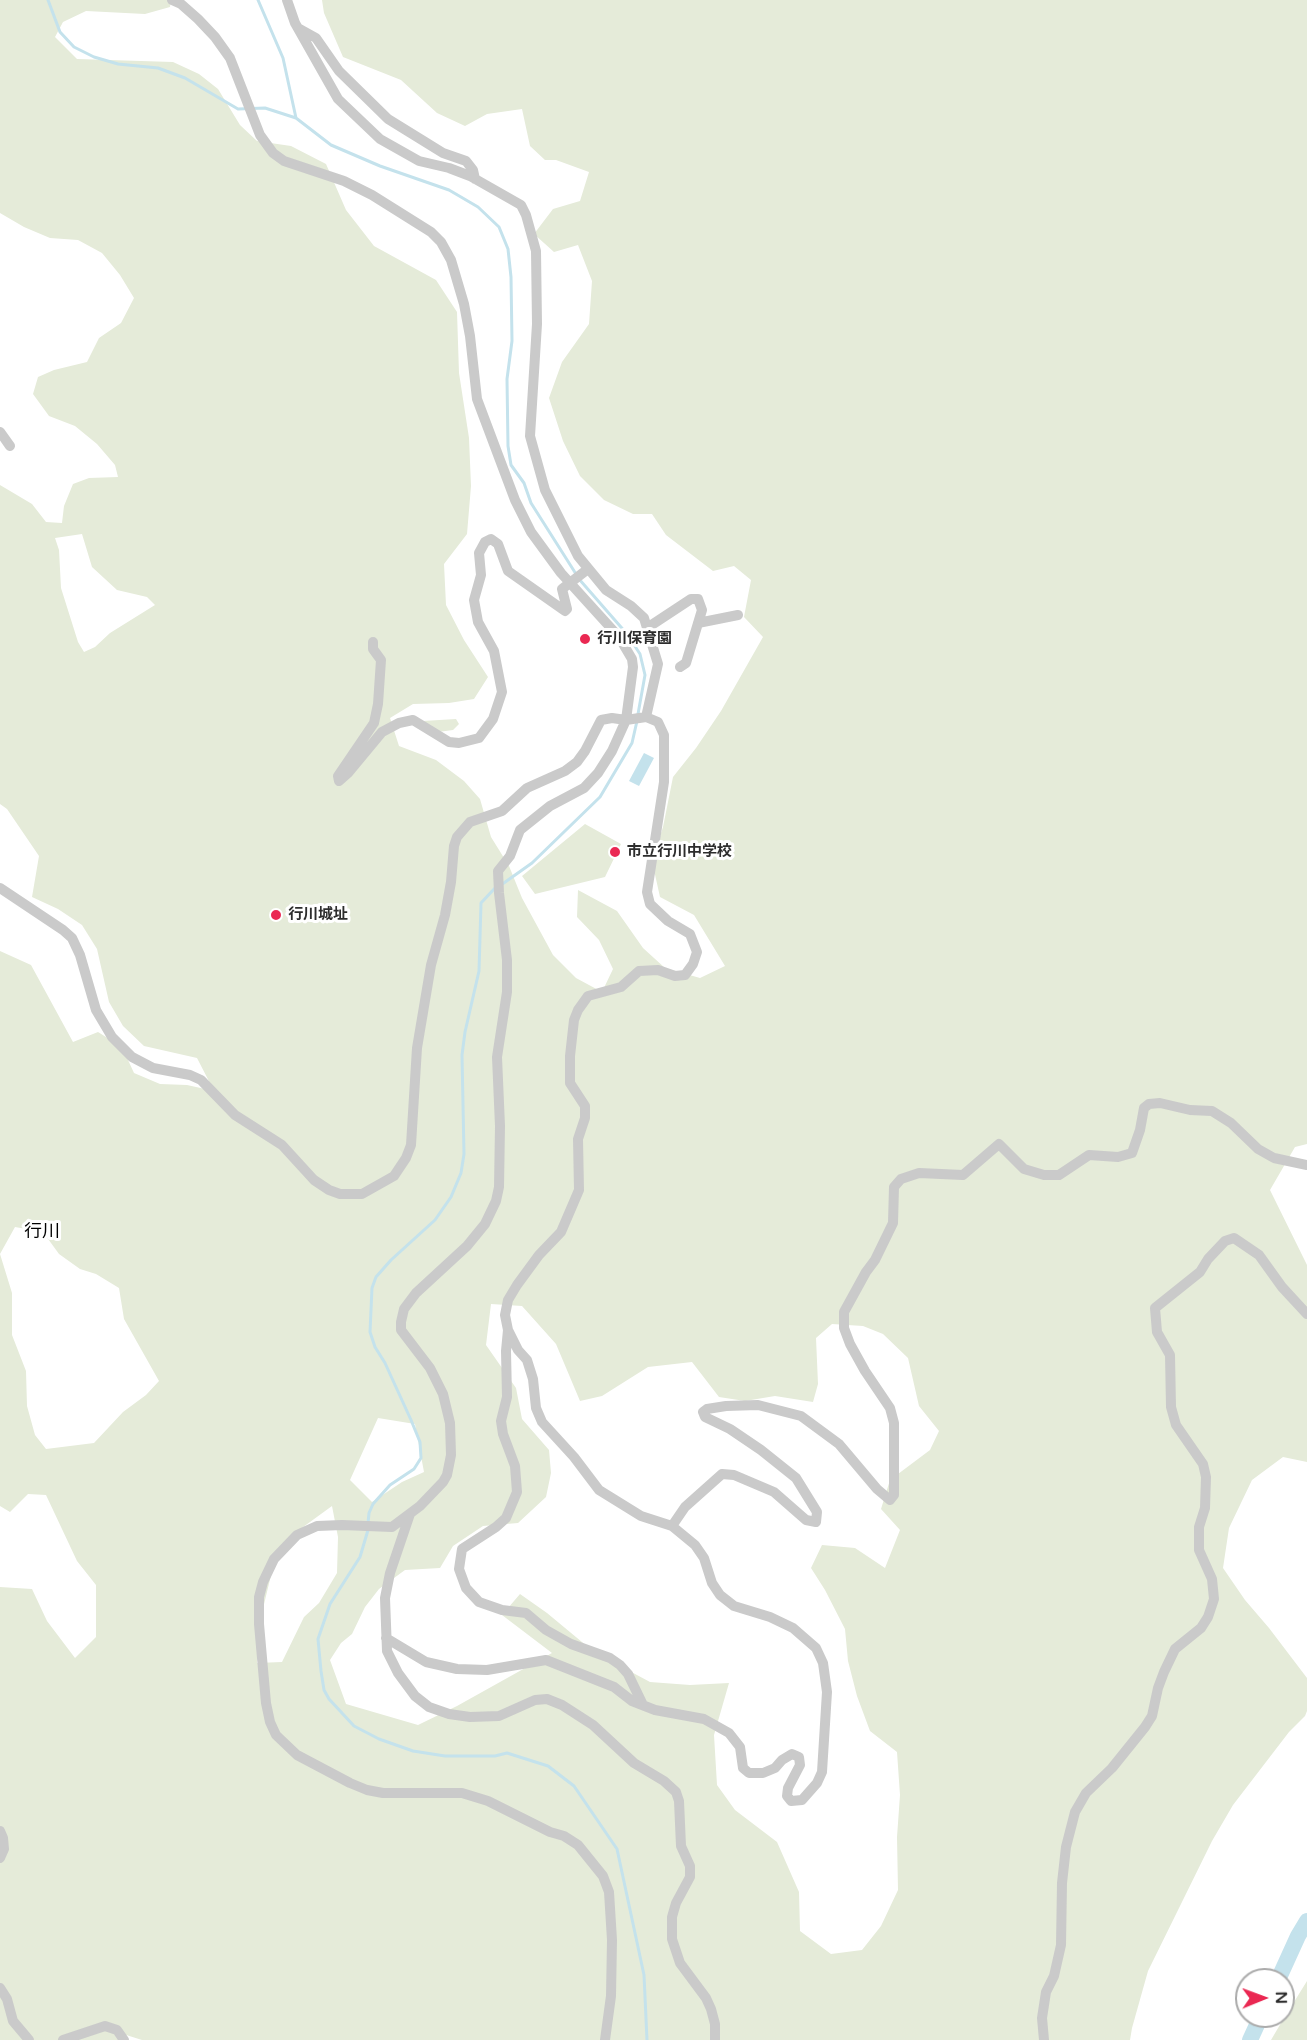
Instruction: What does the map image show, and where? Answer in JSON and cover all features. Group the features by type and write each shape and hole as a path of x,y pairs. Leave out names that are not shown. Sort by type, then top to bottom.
{"street":[{"path":"172,0 181,4 215,36 230,58 260,135 273,153 284,161 344,181 431,232 441,242 451,260 464,304 471,336 477,399 501,466 531,532 619,637 632,659 626,720 612,751 598,773 584,788 550,806 520,830 510,856 498,871 507,960 507,992 497,1058 500,1126 499,1187 496,1202 485,1224 467,1246 416,1293 405,1309 401,1322 401,1330 430,1368 443,1394 450,1423 451,1455 447,1475 443,1482 410,1514 392,1527 317,1526 297,1535 274,1559 262,1582 259,1597 266,1703 270,1722 276,1735 285,1745 306,1762 359,1786 383,1793 462,1793 488,1801 550,1832 564,1836 578,1845 603,1876 609,1892 612,1940 605,2040"},
{"path":"287,0 298,28 338,99 380,139 419,161 449,168 476,179 521,205 536,252 537,314 530,436 545,490 570,542 606,590 639,612 647,628 658,664 646,717"},
{"path":"298,28 316,38 339,70 388,119 443,153 466,161 476,179"},
{"path":"0,432 10,446"},
{"path":"373,642 374,649 381,660 378,704 374,723 338,776 339,781 382,732 399,723 413,720 449,742 459,743 479,738 493,719 502,692 494,651 478,622 474,600 481,575 479,553 485,542 491,539 498,544 508,571 565,611 567,609 562,589 588,569"},
{"path":"647,628 691,599 698,599 702,610 686,663 680,667"},
{"path":"698,623 738,615"},
{"path":"0,888 72,938 81,955 96,1010 112,1037 132,1057 153,1068 190,1075 201,1080 235,1114 282,1145 314,1180 340,1194 362,1194 394,1176 406,1158 411,1145 417,1048 431,965 447,904 457,837 470,822 502,811 528,788 566,771 585,751 601,720 646,717 658,722 664,735 664,782 647,892 650,904 668,921 690,934 697,951 693,964 685,975 675,976 658,970 639,971 621,987 588,996 578,1010 574,1020 570,1056 570,1083 585,1106 585,1118 578,1139 579,1190 561,1232 539,1255 508,1300 505,1315 508,1330 518,1350 527,1360 533,1379 536,1408 542,1422 574,1457 599,1490 641,1516 672,1526 694,1545 704,1558 712,1583 720,1595 734,1606 770,1617 793,1628 816,1648 823,1663 827,1692 822,1772 817,1784 802,1800 790,1800 787,1796 788,1788 800,1765 799,1757 792,1754 775,1768 763,1773 749,1773 743,1768 740,1747 729,1733 715,1724 704,1719 655,1710 632,1701 614,1687 546,1660 487,1670 457,1670 426,1662 386,1638"},
{"path":"672,1526 685,1507 722,1474 734,1475 774,1492 806,1520 816,1522 817,1512 796,1478 730,1429 705,1417 703,1412 707,1409 726,1406 758,1405 801,1416 838,1444 877,1489 890,1500 894,1495 894,1423 890,1408 850,1344 844,1328 844,1312 855,1290 875,1260 893,1223 894,1187 901,1179 919,1173 963,1175 999,1144 1024,1169 1044,1175 1059,1175 1089,1155 1118,1157 1132,1153 1140,1130 1144,1108 1149,1104 1160,1103 1190,1110 1212,1111 1231,1123 1258,1149 1274,1158 1307,1165"},
{"path":"1044,2040 1042,2018 1046,1992 1054,1976 1061,1945 1062,1883 1066,1847 1075,1812 1086,1793 1112,1768 1145,1727 1152,1716 1158,1688 1175,1649 1201,1628 1208,1617 1214,1599 1212,1579 1199,1550 1199,1527 1205,1508 1206,1476 1203,1464 1176,1425 1171,1407 1170,1355 1157,1332 1155,1308 1200,1272 1208,1259 1225,1241 1234,1238 1259,1256 1282,1287 1307,1314"},
{"path":"508,1330 507,1397 501,1421 503,1434 516,1466 517,1492 506,1518 462,1549 459,1569 466,1588 479,1602 502,1610 526,1613 546,1630 571,1644 610,1658 620,1665 628,1674 643,1705"},
{"path":"410,1514 390,1573 385,1598 387,1651 398,1673 414,1696 429,1707 459,1715 499,1716 535,1701 547,1699 593,1725 634,1762 664,1781 676,1792 679,1801 681,1846 690,1866 690,1876 676,1903 672,1917 672,1939 680,1963 706,1998 711,2009 715,2024 715,2040"},
{"path":"0,1831 4,1849 0,1858"},
{"path":"0,1988 7,2000 13,2021 28,2040"},
{"path":"63,2040 105,2026 117,2030 124,2040"}],"green space":[{"path":"0,0 171,0 170,7 145,14 86,11 63,22 55,37 77,59 173,62 199,74 218,89 240,125 257,141 291,146 326,164 346,210 374,246 436,280 457,312 459,373 469,438 471,486 467,534 444,564 446,605 464,640 488,677 474,699 449,703 413,704 390,718 399,746 436,760 464,781 480,799 491,837 509,866 522,898 553,955 576,978 602,992 613,969 599,940 577,917 578,890 617,911 643,948 665,968 700,978 725,966 694,915 660,897 652,861 663,827 673,777 721,711 763,637 744,617 751,580 734,566 713,571 666,535 652,514 633,514 604,500 580,476 563,441 549,398 562,362 589,324 592,281 578,245 554,252 534,234 553,209 580,201 589,172 556,160 545,160 530,146 522,109 487,114 465,126 437,113 401,80 343,57 324,13 322,0 1307,0 1307,1144 1295,1147 1270,1190 1307,1265 1307,1462 1283,1457 1252,1480 1229,1528 1223,1568 1245,1600 1307,1678 1307,1711 1233,1805 1212,1841 1148,1971 1130,2040 142,2040 123,2034 122,2040 0,2040 0,1587 32,1589 47,1621 75,1658 96,1637 96,1585 77,1561 46,1495 28,1494 10,1512 0,1506 0,1254 0,951 31,965 73,1042 98,1032 122,1047 134,1073 160,1084 187,1085 214,1091 197,1058 144,1046 123,1026 109,1002 97,949 82,925 58,909 32,897 39,856 7,809 0,804 0,485 32,504 46,522 62,523 64,506 73,484 89,478 118,477 115,465 97,444 75,426 49,416 33,394 38,377 54,370 87,362 99,338 121,323 134,298 120,275 102,253 78,240 50,238 0,213","holes":["82,534 92,567 117,590 147,597 155,605 110,633 95,647 84,652 78,642 61,588 59,550 55,538","15,1227 43,1232 59,1254 80,1269 96,1274 119,1288 124,1319 159,1381 146,1395 123,1412 94,1443 46,1449 35,1435 27,1406 26,1371 12,1335 12,1293 0,1254","491,1304 522,1306 556,1344 580,1401 602,1396 648,1367 692,1362 719,1397 745,1401 775,1396 813,1402 818,1384 816,1338 832,1324 863,1326 883,1334 908,1358 919,1406 939,1431 930,1450 890,1480 881,1509 900,1530 885,1568 855,1548 822,1545 811,1568 845,1629 848,1661 857,1696 870,1731 897,1752 900,1795 897,1837 898,1890 881,1926 862,1950 831,1954 800,1931 799,1892 777,1842 735,1810 717,1785 714,1735 729,1683 690,1685 650,1682 594,1652 520,1594 502,1615 552,1653 418,1725 346,1704 330,1660 341,1643 352,1634 365,1607 379,1589 405,1570 440,1568 453,1546 483,1526 518,1523 546,1497 551,1473 549,1450 522,1419 516,1388 486,1345","378,1418 415,1424 424,1472 402,1482 372,1502 350,1480","332,1506 338,1537 337,1573 319,1603 304,1617 282,1662 257,1663 258,1629 273,1567 299,1530"]},
{"path":"456,719 459,724 453,730 438,732 423,721"},
{"path":"585,824 621,844 605,877 535,894 522,876"},
{"path":"1307,1981 1307,2040 1271,2040 1278,2028 1295,2028 1295,2000"}],"water":[{"path":"644,753 654,758 639,786 629,781"}],"waterway":[{"path":"48,0 60,32 74,47 94,57 118,64 158,68 185,78 238,109 265,108 296,118 331,145 380,166 449,190 478,207 499,227 508,249 511,277 512,341 507,379 508,446 511,465 524,483 531,503 576,574"},
{"path":"258,0 283,58 296,118"},
{"path":"579,579 627,634 640,654 645,675 638,714"},
{"path":"501,885 532,863 600,797 632,743 637,721"},
{"path":"368,1523 373,1504 390,1485 414,1469 421,1458 420,1442 370,1332 372,1288 376,1277 391,1260 435,1220 451,1197 461,1173 464,1154 462,1055 479,971 481,903 495,888"},
{"path":"368,1530 360,1557 330,1604 318,1639 324,1690 329,1699 354,1726 379,1739 413,1751 445,1756 495,1756 507,1753 548,1766 574,1786 617,1849 644,1975 647,2040"},
{"path":"1283,1968 1307,1921"},
{"path":"1250,2040 1256,2028"}],"place":[{"name":"行川保育園","path":"585,639"},
{"name":"市立行川中学校","path":"615,852"},
{"name":"行川城址","path":"276,915"}],"district":[{"name":"行川","path":"42,1232"}]}
